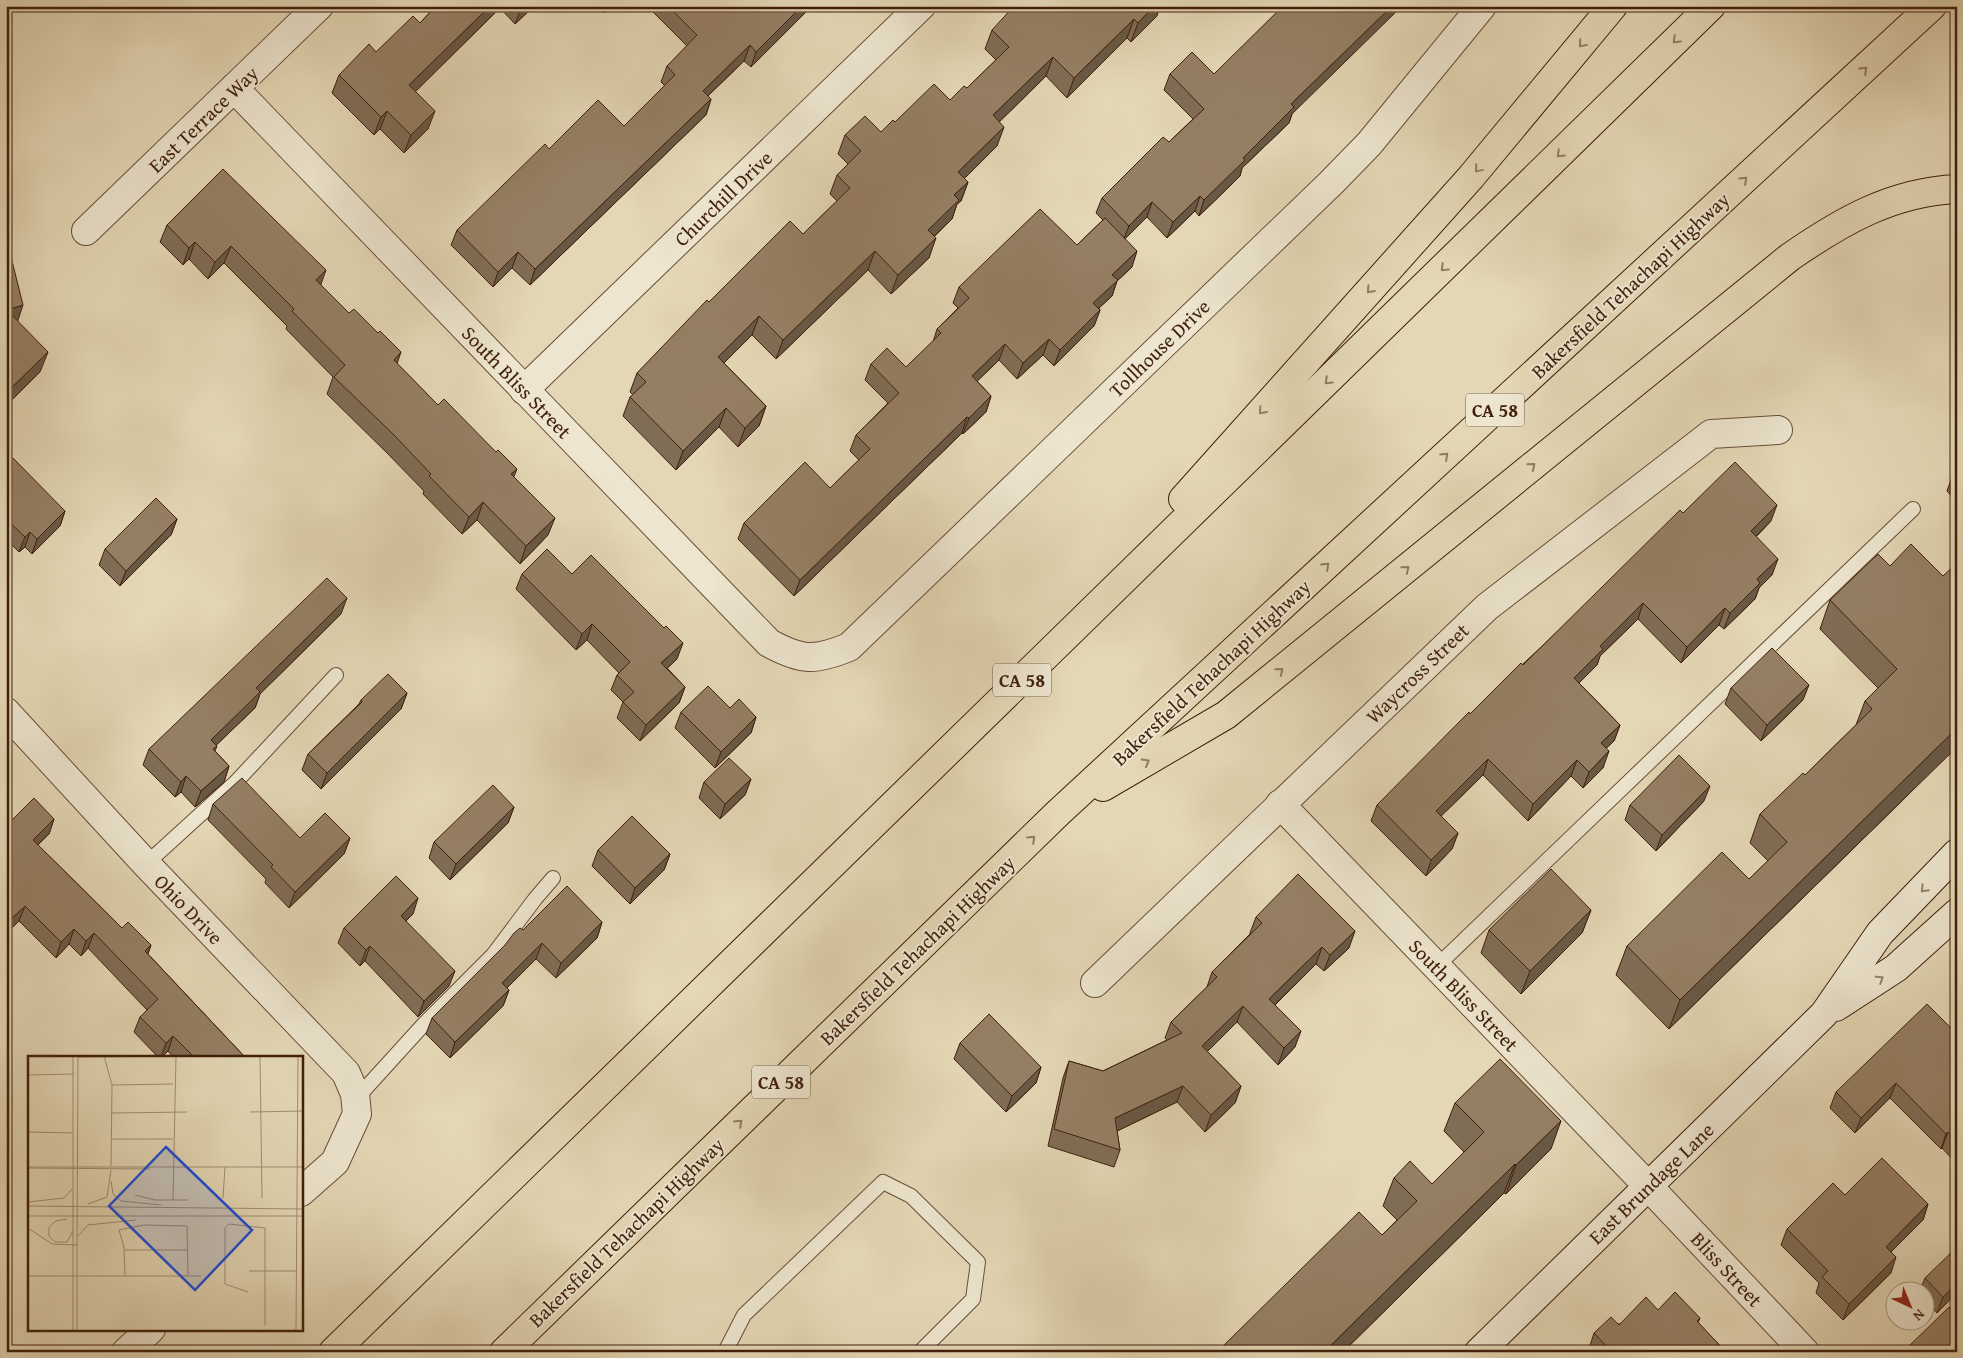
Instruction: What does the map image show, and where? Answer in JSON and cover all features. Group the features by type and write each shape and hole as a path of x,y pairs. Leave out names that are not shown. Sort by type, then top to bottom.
{"highway":[{"path":"1015,687 1471,177 1613,6"},
{"name":"CA 58","path":"333,1352 1711,6"},
{"name":"Bakersfield Tehachapi Highway","path":"504,1352 1058,813 1932,6"},
{"path":"1058,813 1226,715 1790,257 1824,233 1886,202 1937,190 1957,189"}],"street":[{"name":"East Terrace Way","path":"86,231 319,6"},
{"name":"Churchill Drive","path":"524,390 921,6"},
{"name":"Tollhouse Drive","path":"810,658 827,656 849,647 1332,183 1369,144 1482,6"},
{"name":"South Bliss Street","path":"234,88 769,643 790,654 810,658"},
{"name":"Waycross Street","path":"1095,983 1486,607 1711,434 1778,430"},
{"name":"Ohio Drive","path":"6,712 146,864 346,1073 355,1094 356,1107"},
{"name":"South Bliss Street","path":"1280,804 1648,1186"},
{"name":"East Brundage Lane","path":"1479,1352 1824,1014 1880,933 1957,853"},
{"name":"East Brundage Lane","path":"1824,1014 1896,968 1957,913"},
{"path":"302,1191 335,1162 356,1107"},
{"name":"Bliss Street","path":"1648,1186 1805,1352"},
{"path":"126,1352 150,1330"}],"lane":[{"path":"1437,966 1913,509"},
{"path":"146,864 235,783 336,675"},
{"path":"356,1107 424,1024 493,955 553,878"},
{"path":"725,1352 744,1315 883,1182 911,1196 978,1262 973,1299 920,1352"}],"building":[{"path":"436,6 490,6 409,85 435,111 411,135 387,111 381,117 339,75 369,44 376,52 413,16 420,23"},
{"path":"668,6 802,6 756,52 750,45 703,91 711,99 535,269 518,252 498,272 457,230 545,144 549,149 598,100 624,126 675,75 667,66 697,35"},
{"path":"1014,6 1154,6 1138,23 1134,19 1074,78 1053,57 993,115 1004,127 958,172 968,182 954,195 959,200 928,230 936,238 898,275 875,251 783,340 759,316 718,357 766,406 745,428 726,408 683,451 630,397 646,382 637,373 707,300 709,302 790,221 803,234 850,188 837,175 861,151 845,135 865,116 881,132 893,120 895,122 934,84 950,100 964,86 967,88 1009,47 992,30"},
{"path":"1283,6 1392,6 1291,104 1294,107 1243,158 1245,160 1204,200 1200,196 1173,222 1152,202 1129,226 1102,198 1163,137 1169,142 1204,109 1170,74 1192,52 1214,74"},
{"path":"223,169 326,270 316,280 349,313 354,309 378,333 380,331 401,352 394,360 438,405 444,399 496,452 498,450 517,469 511,474 555,518 526,546 483,502 469,517 429,476 431,474 394,435 334,377 345,365 292,311 294,309 231,246 215,262 195,242 189,248 167,225"},
{"path":"1040,209 1077,245 1105,218 1137,251 1112,275 1118,280 1093,303 1100,310 1060,350 1049,339 1023,363 1005,344 972,376 991,396 969,418 967,417 800,580 744,523 805,462 830,488 870,449 856,435 899,393 871,364 887,348 906,367 941,333 937,329 969,298 959,287"},
{"path":"10,253 23,305 7,310 48,352 6,393 6,254"},
{"path":"13,458 65,511 37,539 30,532 25,537 6,519 6,465"},
{"path":"1735,462 1777,505 1751,531 1778,559 1757,579 1760,583 1730,613 1725,608 1687,647 1643,603 1600,646 1603,649 1574,678 1620,725 1601,743 1609,751 1589,772 1577,760 1533,804 1488,759 1436,811 1458,833 1431,860 1377,805 1469,712 1470,714 1521,663 1523,665 1680,510 1683,513"},
{"path":"156,498 177,519 126,571 105,549"},
{"path":"1911,544 1943,576 1957,563 1957,728 1680,1000 1627,946 1722,852 1749,879 1787,842 1760,814 1803,773 1805,775 1872,709 1865,701 1897,669 1830,600 1878,554 1890,566"},
{"path":"547,549 572,574 591,555 664,628 666,626 683,643 661,663 685,687 646,725 623,702 634,692 617,675 630,662 592,624 582,634 522,574"},
{"path":"327,578 347,598 256,688 260,692 211,740 217,746 213,749 229,766 201,791 186,776 181,782 149,749"},
{"path":"1772,648 1809,685 1767,725 1731,688"},
{"path":"388,674 407,693 327,773 308,754"},
{"path":"708,686 730,708 739,699 756,717 721,752 681,712"},
{"path":"1679,755 1710,786 1662,835 1630,805"},
{"path":"729,758 751,779 725,804 704,782"},
{"path":"242,778 300,838 325,813 350,838 295,892 271,867 273,865 213,804"},
{"path":"493,785 514,807 456,864 434,842"},
{"path":"34,798 54,819 33,840 122,928 128,922 151,945 145,951 242,1056 193,1056 173,1036 166,1043 140,1017 158,999 94,933 86,941 74,929 61,942 25,906 10,920 6,917 6,815 11,821"},
{"path":"632,816 670,854 635,888 598,850"},
{"path":"1551,869 1591,910 1530,971 1489,930"},
{"path":"1298,874 1355,931 1330,955 1322,947 1269,999 1301,1031 1284,1048 1243,1006 1202,1046 1241,1086 1211,1115 1183,1086 1115,1118 1120,1150 1054,1129 1069,1061 1103,1071 1182,1033 1171,1022 1217,977 1212,972 1262,923 1256,917"},
{"path":"396,876 418,898 401,916 455,971 424,1001 370,946 366,950 344,928"},
{"path":"567,886 602,922 561,963 542,943 502,983 509,990 455,1042 432,1018 505,945 514,933 520,928 523,930"},
{"path":"1927,1004 1957,1034 1957,1142 1948,1132 1946,1134 1896,1083 1861,1118 1836,1092"},
{"path":"989,1014 1041,1067 1012,1096 960,1043"},
{"path":"1500,1059 1561,1121 1324,1352 1217,1352 1359,1212 1382,1235 1417,1201 1394,1178 1410,1161 1432,1184 1484,1132 1455,1103"},
{"path":"1882,1158 1928,1204 1886,1247 1896,1257 1849,1304 1822,1277 1828,1271 1787,1229 1833,1183 1845,1195"},
{"path":"1957,1247 1957,1283 1943,1297 1936,1290 1936,1280 1927,1280 1925,1278"},
{"path":"1675,1292 1700,1318 1697,1321 1726,1352 1612,1352 1594,1333 1611,1317 1619,1325 1646,1297 1658,1310"},
{"path":"1949,1307 1957,1315 1957,1352 1911,1352 1907,1348 1925,1330 1936,1330 1936,1320"}]}
